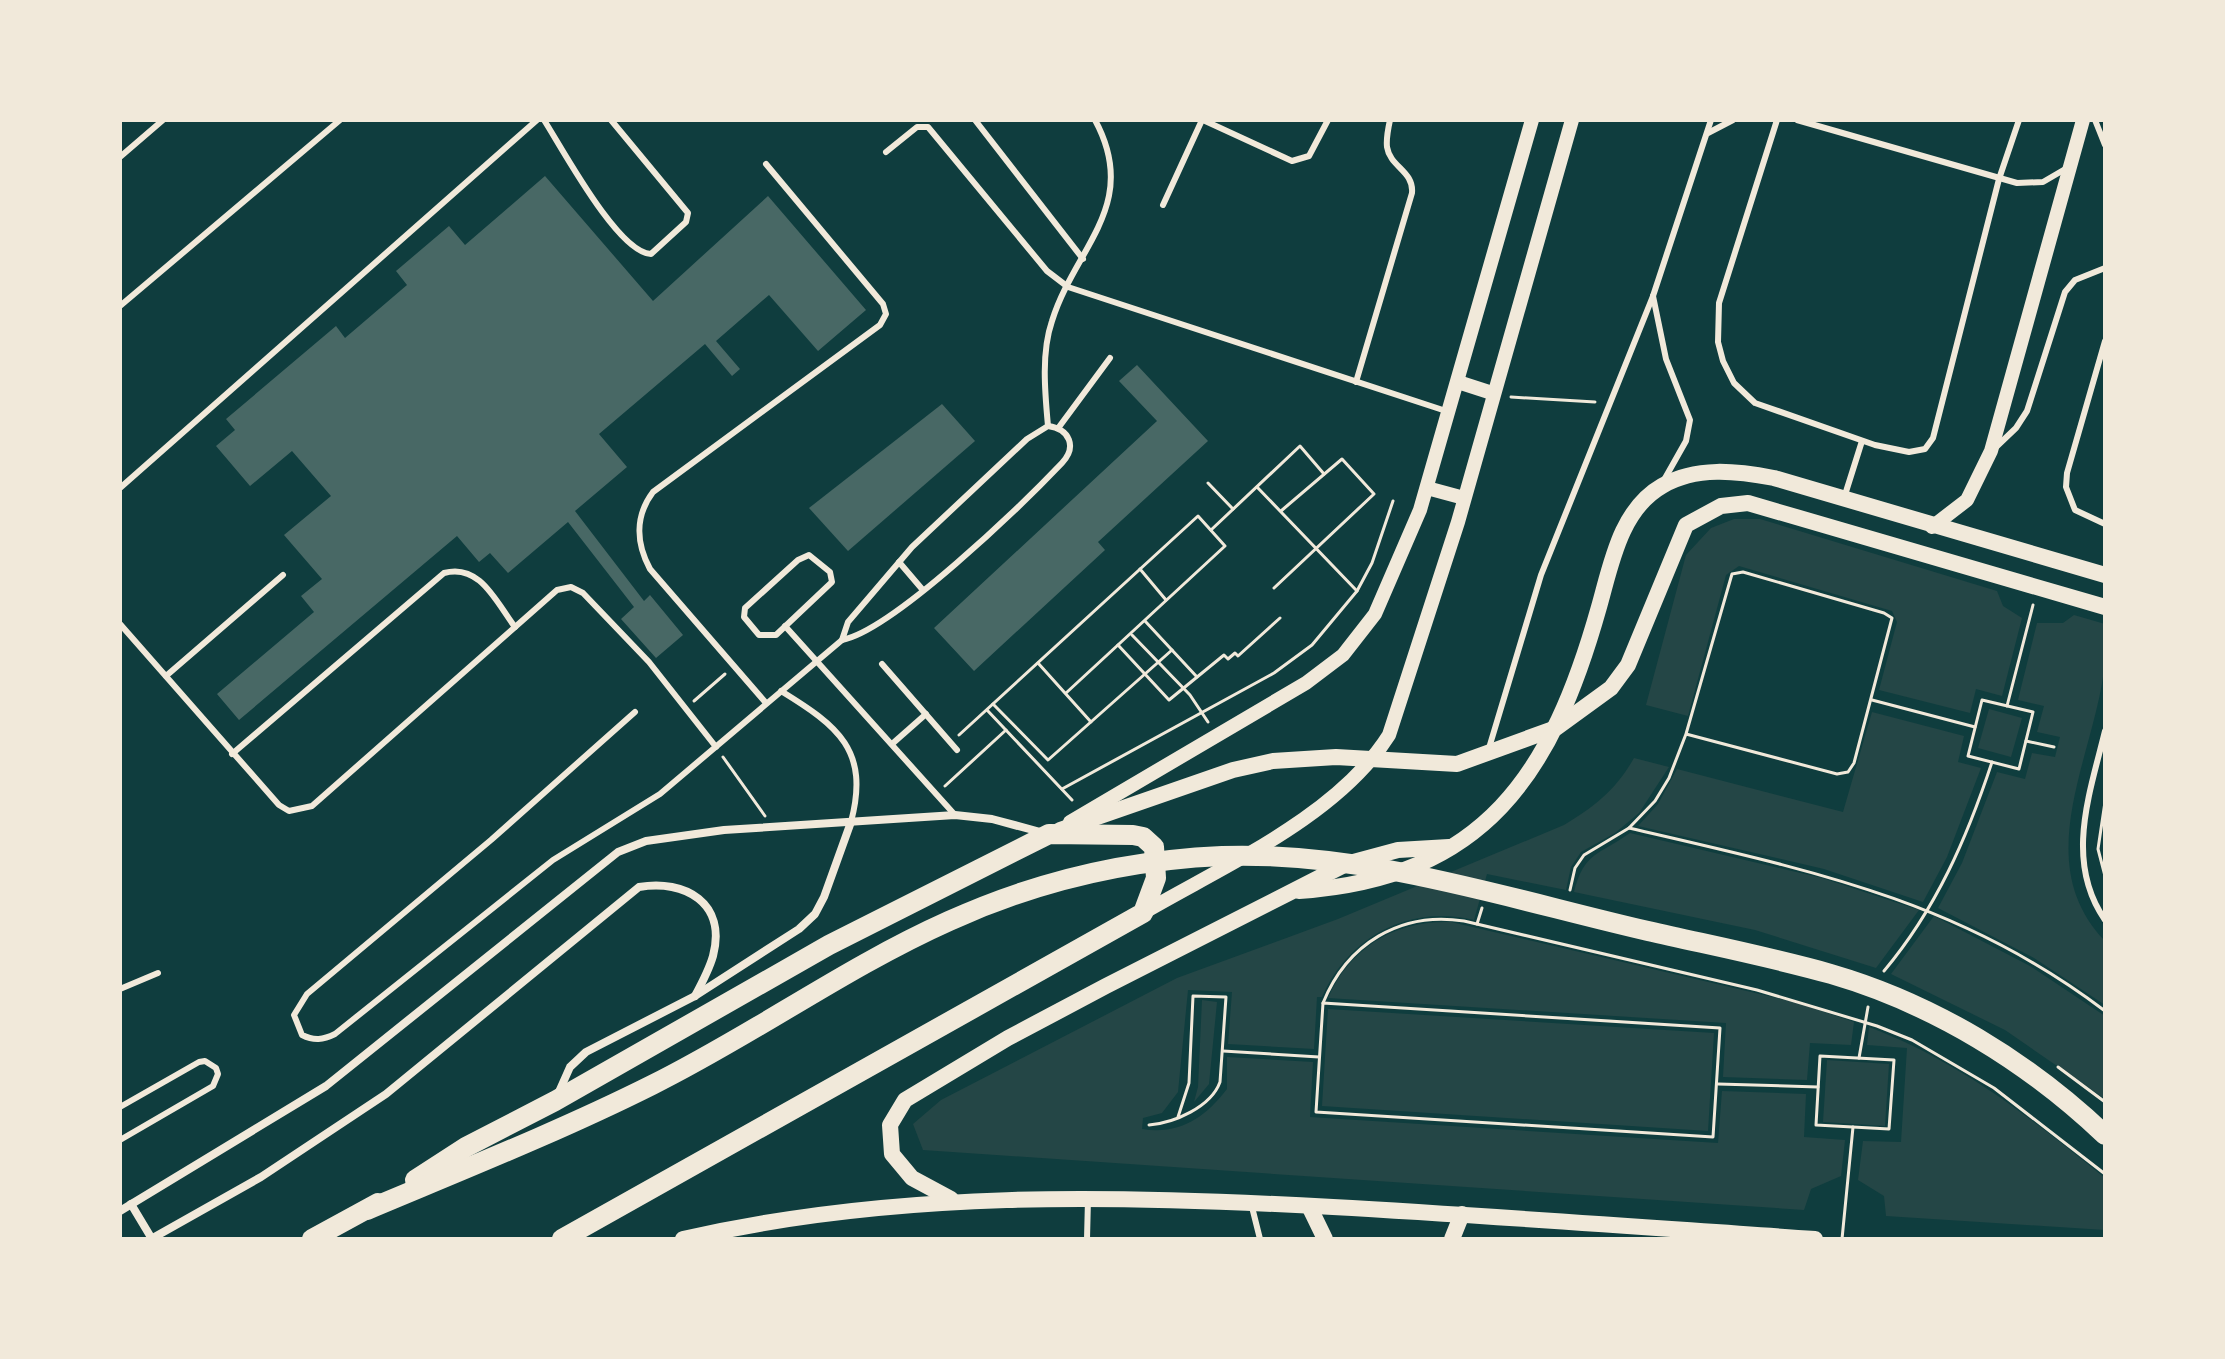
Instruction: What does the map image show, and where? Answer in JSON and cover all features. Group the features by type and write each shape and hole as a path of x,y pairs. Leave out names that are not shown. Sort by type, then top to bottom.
{"main road":[{"path":"1299,891 1379,878 1429,860 1485,823 1528,779 1556,728 1580,669 1616,547 1628,522 1660,487 1684,476 1744,472 2105,575"},
{"path":"367,1210 466,1147 555,1101 829,945 1049,834 1246,767 1307,757 1375,758 1445,765 1487,756 1556,728 1611,688 1628,665 1643,634 1686,525 1700,514 1721,506 1748,503 2105,607"},
{"path":"562,1239 1143,913 1154,886 1158,865 1157,854 1150,841 1133,835 1049,834"},
{"path":"953,1200 912,1178 892,1154 890,1125 905,1100 1008,1038 1299,891 1334,870 1398,850 1450,847"},
{"path":"312,1239 367,1210 652,1085 895,948 999,900 1095,872 1166,860 1281,857 1394,872 1829,973 1934,1015 1999,1051 2060,1095 2105,1135"},
{"path":"683,1239 809,1216 953,1200 1088,1197 1462,1214 1607,1232 1815,1239"},
{"path":"1309,1206 1325,1239"},
{"path":"1452,1239 1462,1214"}],"street":[{"path":"120,1211 326,1086 618,852 668,837 955,815 992,819 1049,834 1306,683 1343,655 1375,614 1394,577 1427,488 1532,120"},
{"path":"1143,913 1309,815 1357,778 1375,758 1401,706 1572,120"},
{"path":"1932,527 1967,500 1991,451 2083,120"},
{"path":"1458,382 1492,395"},
{"path":"1427,488 1464,498"},
{"path":"555,1101 577,1059 695,996 786,940 815,914 832,878 851,822"},
{"path":"131,1204 151,1239 261,1177 386,1094 639,887 659,883 682,887 700,897 710,915 714,953 695,996"}],"lane":[{"path":"120,157 163,120"},
{"path":"120,306 340,120"},
{"path":"120,488 537,120"},
{"path":"544,120 621,236 639,251 651,254 686,222 688,213 611,120"},
{"path":"975,120 1083,259"},
{"path":"1048,426 1045,386 1049,335 1068,287 1102,219 1112,187 1109,156 1095,120"},
{"path":"1163,205 1202,120 1292,161 1303,160 1314,151 1328,120"},
{"path":"1356,382 1412,193 1410,179 1394,163 1387,149 1390,120"},
{"path":"1487,756 1541,575 1653,296 1711,120"},
{"path":"1707,134 1733,120"},
{"path":"1777,120 1719,303 1718,342 1734,383 1755,403 1862,441 1909,452 1918,452 1930,444 1999,179 2019,120"},
{"path":"1797,120 1999,179 2043,182 2070,165"},
{"path":"2095,120 2105,145"},
{"path":"886,152 917,127 928,127 1047,271 1068,287 1450,412"},
{"path":"766,164 883,304 886,314 880,325 653,492 645,502 639,534 641,552 650,569 766,703"},
{"path":"1991,451 2016,428 2027,411 2065,292 2075,280 2105,268"},
{"path":"1653,296 1666,359 1690,420 1686,441 1660,487"},
{"path":"2105,341 2067,473 2066,487 2075,510 2105,524"},
{"path":"1059,427 1110,358"},
{"path":"635,712 491,840 298,1003 294,1015 302,1035 311,1040 335,1034 553,860 660,794 842,640 876,627 957,562 1070,455 1072,444 1068,434 1059,427 1048,426 1027,439 899,562 848,622 842,640"},
{"path":"1843,499 1862,441"},
{"path":"814,556 830,572 832,582 785,626 771,637 762,637 746,621 745,608 798,560 814,556"},
{"path":"899,562 922,589"},
{"path":"232,754 444,573 466,570 477,577 515,627"},
{"path":"166,676 283,575"},
{"path":"120,624 232,754 279,805 289,811 312,806 557,590 577,589 649,662 716,747"},
{"path":"785,626 955,815"},
{"path":"882,664 957,750"},
{"path":"781,691 822,716 844,739 859,777 851,822"},
{"path":"892,744 926,714"},
{"path":"2105,731 2085,814 2081,848 2086,881 2105,920"},
{"path":"120,989 158,973"},
{"path":"120,1107 199,1062 205,1061 216,1068 218,1074 213,1086 120,1140"},
{"path":"1087,1239 1088,1197"},
{"path":"1251,1203 1260,1239"}],"path":[{"path":"1492,395 1611,403"},
{"path":"1211,530 1300,446 1324,474"},
{"path":"1274,588 1374,494 1342,459 1281,511"},
{"path":"1208,483 1233,509"},
{"path":"1257,487 1357,591"},
{"path":"1062,789 1294,660 1329,628 1357,591 1377,551 1393,501"},
{"path":"950,743 1198,516 1225,546 1066,693"},
{"path":"1140,569 1166,600"},
{"path":"1569,894 1575,868 1584,855 1629,828 1655,801 1686,734 1730,577 1735,571 1889,615 1892,627 1854,763 1843,774 1686,734"},
{"path":"2007,706 2037,587"},
{"path":"1118,645 1169,700 1224,655 1228,659 1235,653 1238,656 1280,618"},
{"path":"1145,620 1197,677"},
{"path":"1131,633 1183,688 1216,736"},
{"path":"993,704 1048,760 1172,650"},
{"path":"1038,663 1091,722"},
{"path":"686,709 733,667"},
{"path":"1872,700 1975,727"},
{"path":"1982,700 2033,712 2019,769 1968,756 1975,727 1982,700"},
{"path":"987,710 1085,813"},
{"path":"936,794 1006,730"},
{"path":"2026,741 2054,747"},
{"path":"716,747 762,808 768,827"},
{"path":"1882,973 1930,909 1955,860 1992,762"},
{"path":"2105,802 2098,849 2105,876"},
{"path":"1629,828 1823,874 1930,909 2032,962 2105,1011"},
{"path":"1323,1003 1720,1028 1713,1137 1316,1112 1323,1003 1340,969 1367,942 1401,925 1451,919 1757,990 1912,1040 1954,1063 2028,1112 2105,1174"},
{"path":"1149,1125 1178,1117 1214,1094 1220,1082 1226,997 1193,996 1189,1083 1178,1117"},
{"path":"1859,1058 1863,1022 1871,997"},
{"path":"1222,1051 1319,1057"},
{"path":"1820,1056 1894,1060 1889,1129 1816,1125 1818,1087 1820,1056"},
{"path":"1717,1084 1818,1087"},
{"path":"1842,1239 1853,1127"}],"shaded area":[{"path":"1734,519 1760,519 1997,591 2003,606 2022,618 2002,696 1976,689 1970,713 1879,690 1897,622 1892,611 1739,566 1726,575 1688,716 1646,705 1686,555 1711,528"},
{"path":"2074,615 2105,624 2105,661 2100,696 2073,805 2069,841 2071,876 2082,909 2105,941 2105,1005 2034,958 1938,908 1962,863 1997,772 2025,779 2032,753 2055,757 2060,737 2037,732 2044,706 2018,700 2037,623 2063,623"},
{"path":"1989,709 2022,718 2011,757 1978,748"},
{"path":"1872,712 1964,736 1958,762 1981,768 1947,857 1923,902 1824,869 1638,826 1658,804 1677,769 1843,812"},
{"path":"1634,758 1669,767 1639,813 1615,833 1581,852 1571,867 1566,890 1487,874 1474,920 1450,916 1426,917 1383,930 1348,957 1322,997 1317,997 1314,1049 1228,1044 1232,992 1188,990 1178,1092 1162,1113 1143,1118 1142,1129 1179,1127 1210,1108 1227,1089 1227,1057 1313,1062 1310,1117 1718,1143 1722,1091 1806,1094 1804,1137 1845,1140 1841,1176 1811,1189 1804,1210 923,1150 913,1124 941,1100 1177,978 1338,919 1564,825 1604,797"},
{"path":"1630,833 1822,878 1919,910 1876,968 1755,930 1574,892 1588,862"},
{"path":"1934,916 2030,966 2105,1016 2105,1099 2005,1030 1891,974"},
{"path":"1451,922 1798,1003 1854,1022 1851,1045 1810,1043 1807,1080 1723,1077 1726,1023 1328,998 1349,964 1377,940 1412,926"},
{"path":"1202,1000 1217,1002 1209,1084 1194,1102 1198,1087"},
{"path":"1328,1009 1714,1033 1708,1131 1322,1106"},
{"path":"1869,1027 1964,1074 2022,1113 2105,1178 2105,1230 1886,1216 1884,1196 1858,1180 1863,1141 1901,1142 1907,1048 1867,1045"},
{"path":"1827,1060 1889,1064 1885,1126 1823,1122"}],"building":[{"path":"545,176 653,301 768,196 866,310 818,351 769,295 716,341 740,369 732,376 705,344 599,434 627,467 575,511 644,601 650,595 683,635 656,658 621,619 634,607 568,522 508,573 490,553 479,562 457,536 239,720 217,694 314,612 301,596 322,579 284,535 331,496 292,451 250,486 216,446 235,430 226,419 336,326 345,338 407,285 396,271 449,226 465,245"},
{"path":"1137,365 1208,441 1098,542 1105,550 974,671 934,628 1157,421 1119,381"},
{"path":"942,404 975,441 848,551 809,508"}]}
